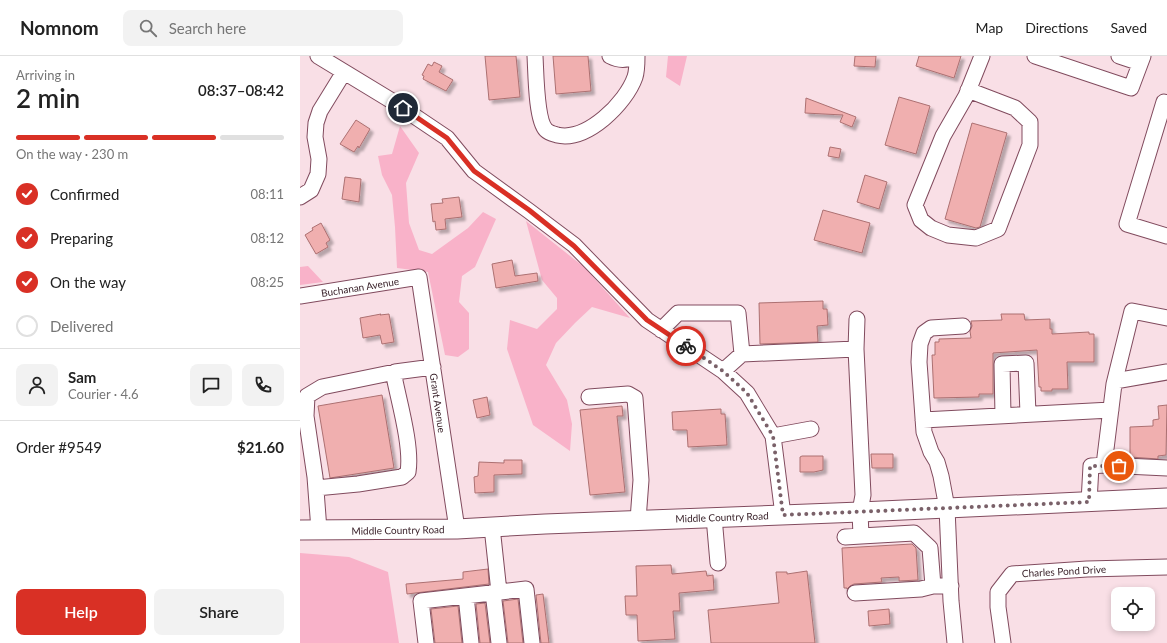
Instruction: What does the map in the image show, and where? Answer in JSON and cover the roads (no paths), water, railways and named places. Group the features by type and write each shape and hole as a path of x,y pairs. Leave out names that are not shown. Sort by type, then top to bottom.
{"main road":[{"name":"Middle Country Road","path":"309,530 457,529 1167,498"}],"street":[{"path":"318,56 392,101 447,138 474,171 529,210 574,246 647,320 723,371 747,393 773,436 783,515"},
{"path":"535,56 539,115 542,124 546,131 552,134 571,136 583,132 612,112 627,93 636,76 637,56"},
{"path":"610,56 617,59 629,59 634,56"},
{"path":"968,90 1015,108 1030,122 1031,131 1030,145 998,229 976,238 948,235 931,228 921,220 915,205 943,136 968,90 982,56"},
{"path":"1035,56 1131,88 1142,60 1119,56"},
{"path":"300,197 311,190 318,174 319,159 315,137 316,123 320,111 344,72"},
{"path":"1167,102 1164,102 1127,224 1167,236"},
{"name":"Buchanan Avenue","path":"300,296 419,277"},
{"name":"Grant Avenue","path":"419,277 457,529"},
{"path":"1104,465 1115,381 1132,311 1167,318"},
{"path":"662,330 678,313 738,313 742,354"},
{"path":"857,319 856,349 863,495 860,512 861,536"},
{"path":"955,643 950,586 947,508 937,462 931,452 924,432 919,362 920,344 924,333 931,328 963,326"},
{"path":"723,371 742,354 856,349"},
{"path":"1003,416 1002,364 1026,363 1028,414"},
{"path":"309,530 316,488 306,416 307,396 322,386 395,372 433,367"},
{"path":"316,488 358,484 402,477 408,472 410,465 408,445 395,381 395,372"},
{"path":"1115,381 1167,372"},
{"path":"589,397 628,394 635,398 641,480 638,520"},
{"path":"923,420 1111,410"},
{"path":"773,436 811,429"},
{"path":"1089,502 1090,466 1104,465 1167,468"},
{"path":"912,510 914,533 930,548 933,586"},
{"path":"714,518 718,563"},
{"path":"492,527 498,643"},
{"path":"845,537 914,533"},
{"name":"Charles Pond Drive","path":"1003,643 998,607 998,592 1012,574 1087,569 1167,567"},
{"path":"855,593 921,589 933,586 950,586"},
{"path":"426,643 421,601 526,589 532,643"},
{"path":"466,596 471,643"}]}
